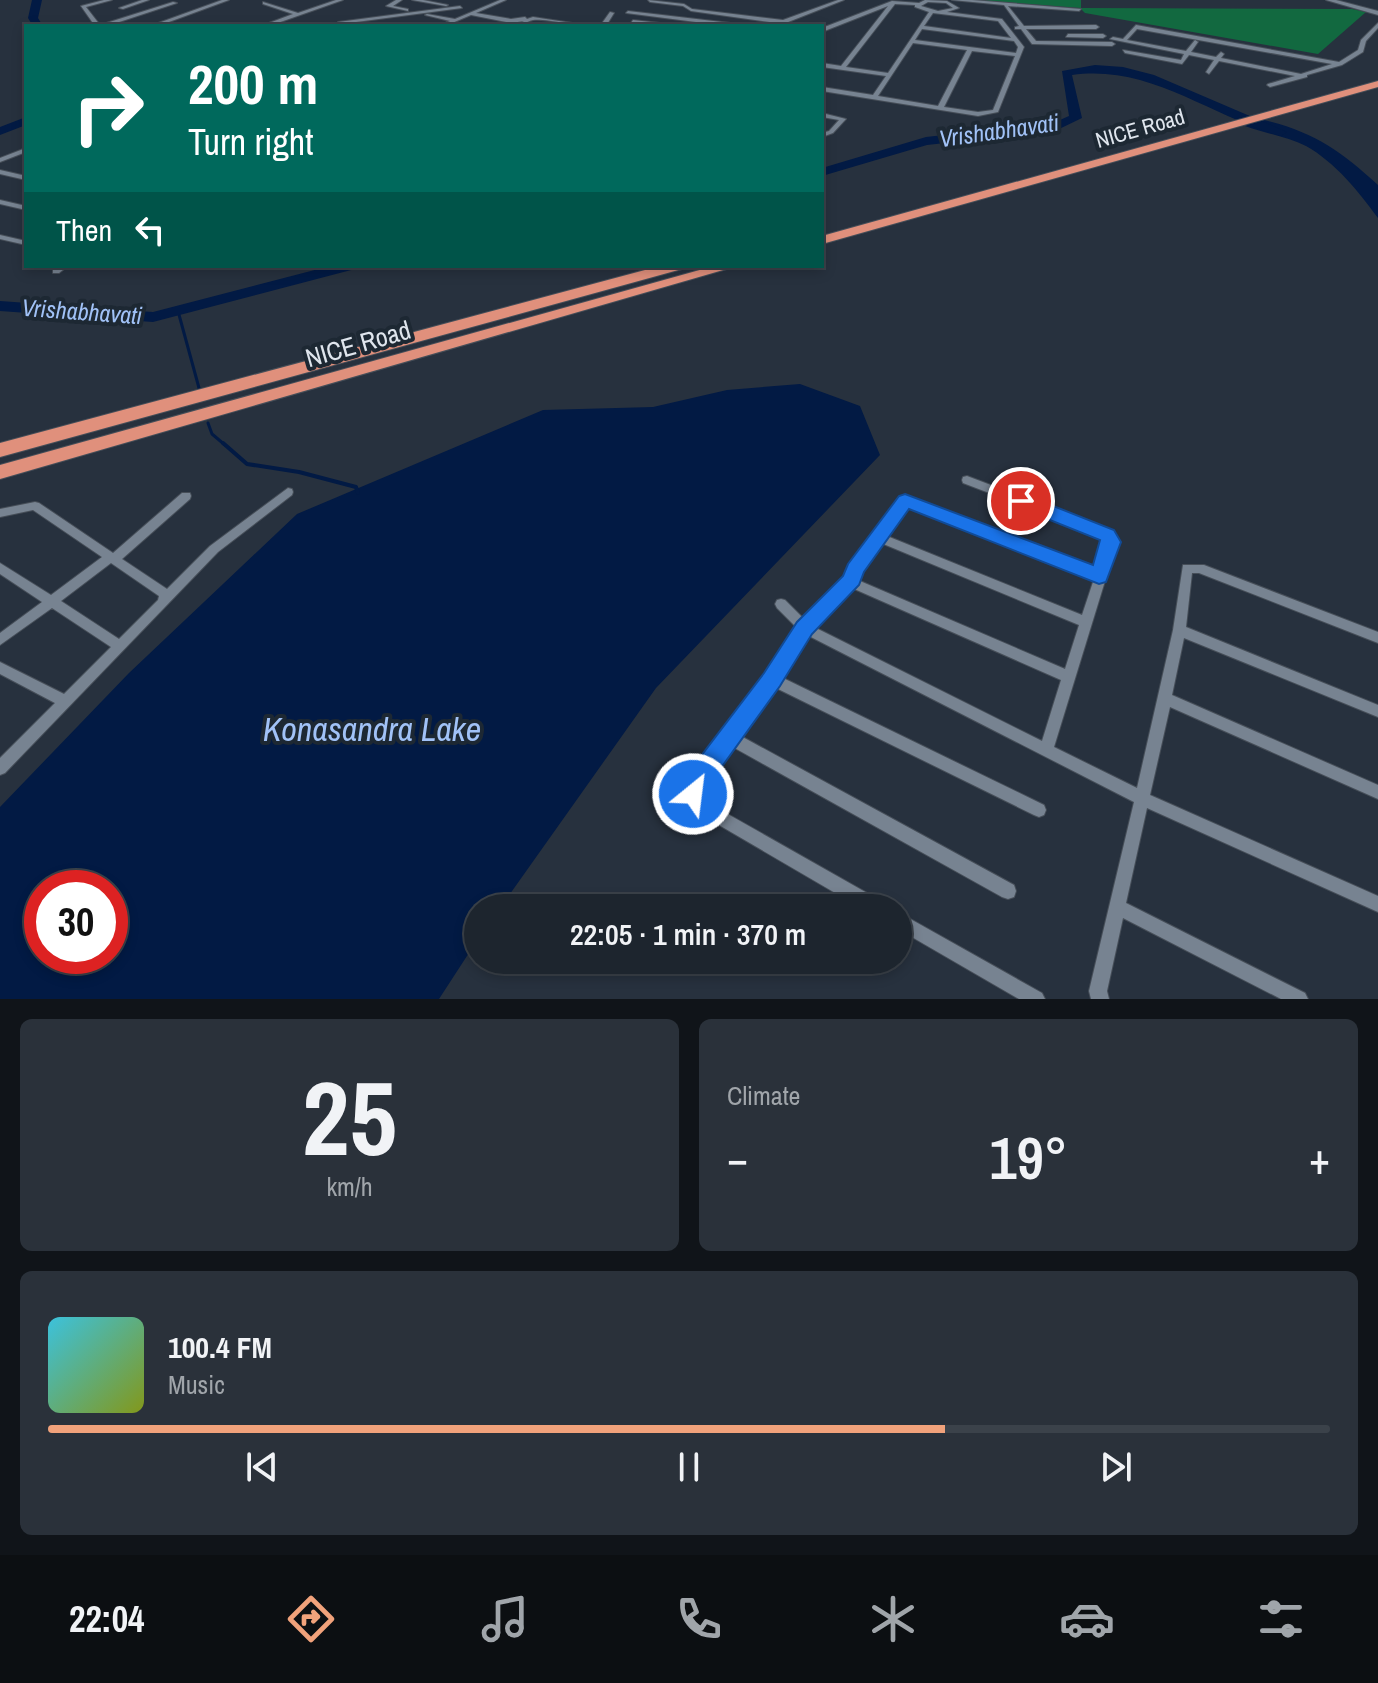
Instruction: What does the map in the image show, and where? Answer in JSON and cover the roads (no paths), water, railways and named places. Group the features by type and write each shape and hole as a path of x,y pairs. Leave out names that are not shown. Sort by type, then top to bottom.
{"highway":[{"name":"NICE Road","path":"824,225 1378,73"},
{"name":"NICE Road","path":"824,239 1378,84"},
{"name":"NICE Road","path":"0,450 670,268"},
{"name":"NICE Road","path":"0,472 723,268"}],"street":[{"path":"98,24 83,6 112,0 127,18"},
{"path":"121,8 147,0"},
{"path":"160,0 202,9"},
{"path":"159,24 227,0"},
{"path":"270,24 341,0"},
{"path":"400,0 388,6 454,20"},
{"path":"414,0 478,10"},
{"path":"478,0 496,3"},
{"path":"445,24 504,0"},
{"path":"778,24 842,0"},
{"path":"1329,0 1378,13"},
{"path":"650,1 784,22"},
{"path":"941,13 955,11 954,1"},
{"path":"824,29 894,2 954,1 1079,10"},
{"path":"842,68 894,2"},
{"path":"824,89 978,114 996,111 1021,47 1000,20 931,12 920,9 923,2"},
{"path":"107,24 175,3"},
{"path":"265,3 297,14"},
{"path":"274,6 283,3"},
{"path":"1006,6 1034,43 1124,41 1305,76"},
{"path":"347,24 341,22 460,7"},
{"path":"672,24 687,9"},
{"path":"1037,9 1054,27"},
{"path":"628,12 724,24"},
{"path":"874,98 931,12"},
{"path":"604,24 612,13"},
{"path":"357,24 424,14"},
{"path":"470,14 511,21 530,19 572,24"},
{"path":"521,24 530,19"},
{"path":"549,24 553,21"},
{"path":"633,22 652,24"},
{"path":"824,37 835,25"},
{"path":"1270,85 1340,64 1361,51 1363,41 1378,25"},
{"path":"921,27 1015,40"},
{"path":"1005,28 1096,27"},
{"path":"1124,41 1136,27 1340,64"},
{"path":"1155,47 1163,35"},
{"path":"1029,36 1103,36"},
{"path":"912,41 1018,55"},
{"path":"1125,51 1182,62 1195,42"},
{"path":"1209,72 1227,43"},
{"path":"940,108 970,49"},
{"path":"1244,74 1258,51"},
{"path":"824,65 889,75"},
{"path":"824,115 843,119 831,132 824,134"},
{"path":"0,160 24,151"},
{"path":"0,172 24,178"},
{"path":"0,202 24,208"},
{"path":"0,237 24,243"},
{"path":"967,480 1107,535 1111,542 1046,751"},
{"path":"0,768 214,549 288,492"},
{"path":"0,640 113,558 186,496"},
{"path":"853,894 705,809 693,794 697,781 772,679 805,628 852,580 855,570 905,501 1099,576"},
{"path":"0,513 35,506 164,591 165,599"},
{"path":"880,538 1085,622"},
{"path":"1100,999 1098,991 1179,630 1187,568 1193,566 1378,638"},
{"path":"0,568 119,646"},
{"path":"852,580 855,584 1068,677"},
{"path":"781,604 805,628 1046,751 1141,798 1378,904"},
{"path":"1179,630 1378,711"},
{"path":"0,668 65,702"},
{"path":"772,679 1039,810"},
{"path":"1165,698 1378,792"},
{"path":"729,737 1008,891"},
{"path":"1118,907 1299,999"},
{"path":"912,928 1036,999"}],"water":[{"path":"1264,120 1312,137 1365,173 1378,185 1378,218 1346,178 1317,153 1299,143 1245,126"},
{"name":"Konasandra Lake","path":"800,384 860,406 880,455 656,688 510,894 464,894 464,961 439,999 0,999 0,807 129,673 297,514 543,410 653,407 727,390"}],"waterway":[{"name":"Vrishabhavati","path":"37,0 33,18 37,24"},
{"name":"Vrishabhavati","path":"824,171 926,141 1055,127 1076,118 1066,73 1095,69 1150,77 1281,132"},
{"name":"Vrishabhavati","path":"0,131 24,122"},
{"name":"Vrishabhavati","path":"0,306 153,317 341,268"},
{"path":"178,311 199,388"},
{"path":"208,423 212,434 225,445"},
{"path":"223,443 247,464 299,472 356,487 358,493"}]}
